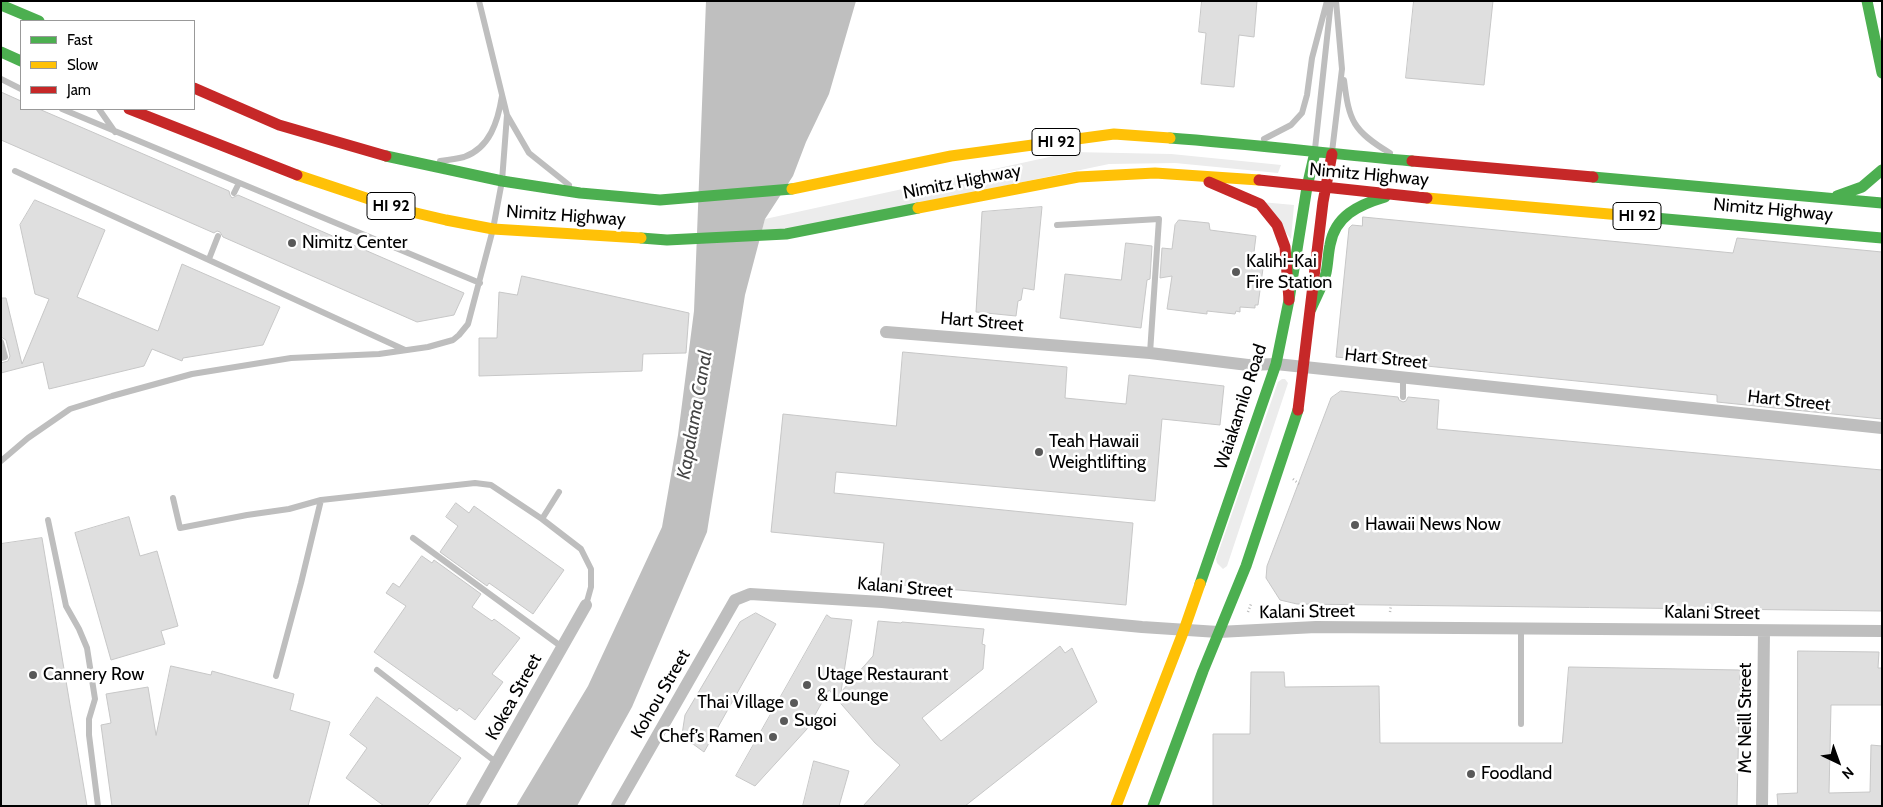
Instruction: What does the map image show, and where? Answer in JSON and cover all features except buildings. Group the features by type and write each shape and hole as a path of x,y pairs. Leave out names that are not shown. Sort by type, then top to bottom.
{"main road":[{"path":"1867,1 1882,73"},
{"path":"1,5 37,20"},
{"path":"1,52 20,61"},
{"name":"Nimitz Highway","path":"195,88 279,124 388,157 502,181 580,193 660,200 800,188 952,156 1114,134 1255,144 1332,154 1400,158 1882,204"},
{"name":"Nimitz Highway","path":"131,110 275,168 371,202 493,229 667,240 786,234 1078,176 1100,174 1191,174 1392,195 1882,238"},
{"name":"Waiakamilo Road","path":"1116,806 1184,630 1276,364 1289,300 1307,186 1315,152"},
{"path":"1153,806 1218,632 1246,566 1298,411 1323,202 1332,154"},
{"path":"1828,199 1861,189 1871,182 1882,170"},
{"path":"1191,174 1260,204 1276,224 1285,247 1289,300"},
{"path":"1311,309 1326,274 1330,241 1334,228 1345,214 1362,204 1392,195"}],"street":[{"name":"Hart Street","path":"886,332 1150,353 1248,365 1276,364 1882,428"},
{"name":"Kalani Street","path":"735,600 750,594 882,602 1218,632 1316,628 1882,631"},
{"name":"Kohou Street","path":"617,806 735,600"},
{"name":"Kokea Street","path":"472,806 586,605"},
{"name":"Mc Neill Street","path":"1762,806 1764,631"}],"lane":[{"path":"1,461 28,438 70,409 192,374 291,358 379,354 438,344 453,340 459,336 468,324 493,229 502,181 507,115 479,1"},
{"path":"1255,144 1290,125 1302,113 1308,95 1312,58 1329,1"},
{"name":"Waiakamilo Road","path":"1315,152 1329,1"},
{"path":"1336,1 1347,108 1354,126 1372,142 1400,158"},
{"path":"1332,154 1342,70"},
{"path":"1,79 20,88"},
{"path":"388,157 434,162 465,156 481,147 489,138 499,117 502,90"},
{"path":"64,110 480,283"},
{"path":"100,110 116,132"},
{"path":"507,115 529,154 580,193"},
{"path":"15,171 406,350"},
{"path":"234,193 239,183"},
{"path":"1057,226 1159,219 1150,353"},
{"path":"209,260 218,236"},
{"path":"1,342 5,357 1,358"},
{"path":"1403,378 1403,397"},
{"path":"172,498 180,528 246,515 290,509 321,500 475,483 491,485 542,519 581,549 591,568 591,587 586,605"},
{"path":"542,519 559,492"},
{"path":"276,676 302,583 321,500"},
{"path":"48,520 66,606 87,648 95,699 89,719 89,735 98,806"},
{"path":"413,538 562,647"},
{"path":"1521,628 1521,724"},
{"path":"377,670 496,763"}],"path":[{"path":"1293,479 1299,484"},
{"path":"1248,612 1251,604"},
{"path":"1390,612 1391,605"}],"shaded area":[{"path":"1072,152 1171,154 1281,165 1278,173 1175,163 1109,164 760,237 765,219"},
{"path":"1261,202 1294,205 1291,239"},
{"path":"1285,379 1288,383 1227,566 1223,569 1216,559 1278,382"}],"water":[{"name":"Kapalama Canal","path":"706,1 856,1 829,94 806,142 793,176 765,219 745,295 707,532 632,707 577,806 516,806 588,686 662,527 678,435 694,311"}],"traffic: fast":[{"path":"1867,1 1882,73"},
{"path":"1,5 37,20"},
{"path":"1,52 20,61"},
{"path":"1170,138 1412,161"},
{"path":"1200,584 1276,364 1289,300 1307,187 1315,152"},
{"path":"386,156 502,181 580,193 660,200 792,189"},
{"path":"1837,196 1862,187 1882,170"},
{"path":"1593,177 1882,203"},
{"path":"1311,309 1325,278 1330,245 1337,226 1342,219 1357,208 1385,197"},
{"path":"641,238 667,240 786,234 918,208"},
{"path":"1632,216 1882,238"},
{"path":"1153,806 1203,671 1246,566 1298,410"}],"traffic: slow":[{"path":"792,189 951,156 1114,134 1170,138"},
{"path":"918,208 1078,177 1155,173 1259,180"},
{"path":"297,175 399,209 493,229 641,238"},
{"path":"1427,198 1632,216"},
{"path":"1116,806 1200,584"}],"traffic: jam":[{"path":"195,88 279,125 386,156"},
{"path":"132,110 297,175"},
{"path":"1298,410 1323,202 1332,154"},
{"path":"1412,161 1593,177"},
{"path":"1259,180 1427,198"},
{"path":"1209,182 1260,204 1277,225 1285,247 1289,300"}],"place":[{"name":"Nimitz Center","path":"292,243"},
{"name":"Kalihi-Kai Fire Station","path":"1236,272"},
{"name":"Teah Hawaii Weightlifting","path":"1039,452"},
{"name":"Hawaii News Now","path":"1355,525"},
{"name":"Cannery Row","path":"33,675"},
{"name":"Utage Restaurant & Lounge","path":"807,685"},
{"name":"Thai Village","path":"794,703"},
{"name":"Sugoi","path":"784,721"},
{"name":"Chef’s Ramen","path":"773,737"},
{"name":"Foodland","path":"1471,774"}]}
